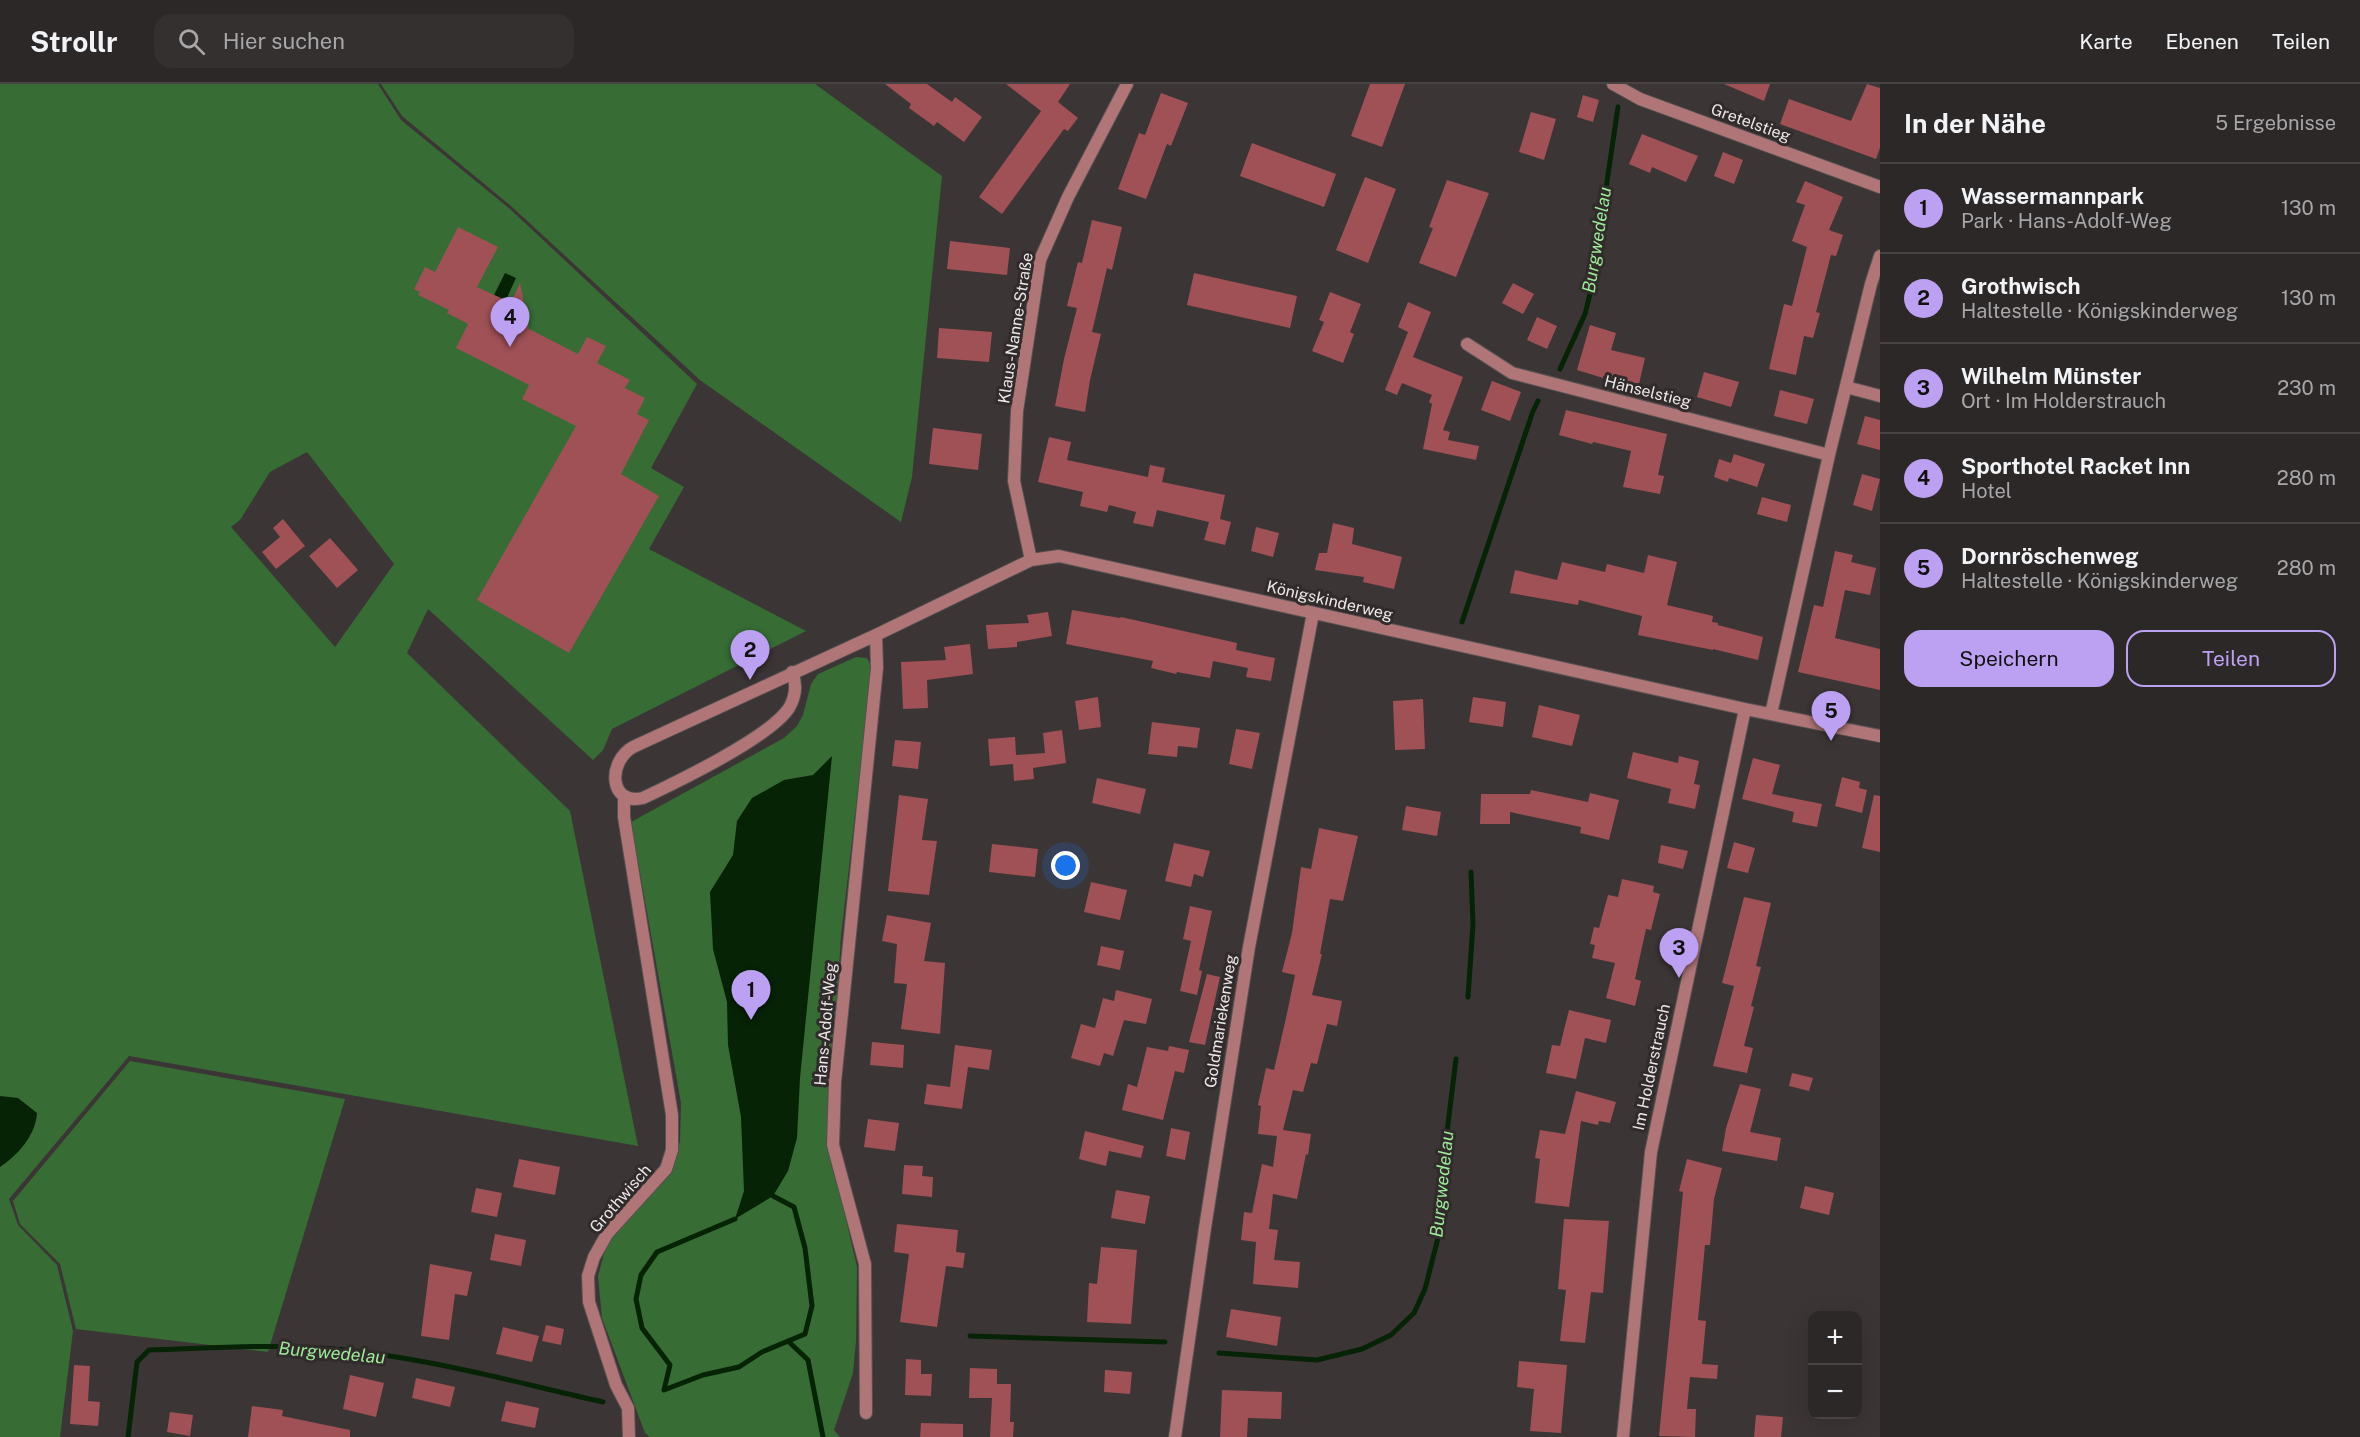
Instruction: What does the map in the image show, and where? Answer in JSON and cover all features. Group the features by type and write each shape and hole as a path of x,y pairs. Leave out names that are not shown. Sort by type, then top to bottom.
{"street":[{"name":"Klaus-Nanne-Straße","path":"1031,560 1014,481 1017,411 1040,261 1072,187 1127,84"},
{"name":"Gretelstieg","path":"1613,84 1640,99 1880,187"},
{"path":"1771,714 1829,454 1880,256"},
{"name":"Hänselstieg","path":"1467,344 1512,373 1829,454"},
{"path":"1846,387 1880,396"},
{"name":"Königskinderweg","path":"624,796 618,787 615,770 618,760 626,751 1031,560 1059,556 1745,709 1880,736"},
{"name":"Goldmariekenweg","path":"1175,1437 1249,947 1313,613"},
{"name":"Hans-Adolf-Weg","path":"866,1413 865,1264 833,1145 835,1082 877,668 876,635"},
{"path":"624,796 636,800 653,794 722,757 783,716 794,696 795,679 792,672"},
{"name":"Im Holderstrauch","path":"1623,1437 1651,1152 1745,709"},
{"name":"Grothwisch","path":"624,796 624,817 672,1115 672,1150 666,1169 607,1234 594,1257 588,1276 589,1302 616,1385 628,1408 629,1437"}],"green space":[{"path":"0,84 378,84 401,120 510,209 697,384 651,468 684,487 649,549 806,631 612,729 603,750 593,760 428,609 407,653 570,811 638,1146 129,1056 9,1199 18,1225 57,1265 73,1331 60,1437 0,1437","holes":["307,452 394,564 335,647 231,527 240,520 270,472"]},
{"path":"381,84 815,84 942,176 912,477 901,522 700,380 511,206 402,116"},
{"path":"856,657 867,658 872,668 841,936 828,1142 857,1267 853,1373 834,1430 840,1437 650,1437 645,1433 602,1318 598,1276 606,1246 624,1202 668,1165 680,1142 681,1103 631,822 784,738 797,726 803,715 811,684 818,674"},
{"path":"130,1061 345,1099 268,1352 76,1329 60,1264 20,1224 13,1201"}],"shaded area":[{"path":"505,273 516,278 506,300 494,295"},
{"path":"832,756 800,1078 797,1138 788,1171 773,1196 735,1219 744,1191 741,1117 728,1045 727,1002 713,949 710,892 733,855 737,821 752,798 784,780 813,775"},
{"path":"0,1096 18,1098 37,1113 33,1129 25,1144 0,1167"}],"building":[{"path":"885,84 927,84 952,102 955,97 982,117 964,142 937,122 934,126 909,108 911,104"},
{"path":"1006,84 1070,84 1058,102 1078,118 1068,131 1064,129 1002,214 979,197 1041,111"},
{"path":"1370,84 1405,84 1382,147 1351,136"},
{"path":"1724,84 1770,84 1764,101"},
{"path":"1867,84 1880,88 1880,148 1876,159 1780,124 1789,99 1851,121"},
{"path":"1161,93 1188,103 1171,146 1167,144 1146,199 1118,189 1139,133 1145,135"},
{"path":"1583,95 1599,100 1593,122 1577,117"},
{"path":"1531,112 1556,119 1544,160 1519,152"},
{"path":"1642,134 1698,156 1686,182 1652,167 1650,173 1629,164"},
{"path":"1252,143 1336,174 1324,207 1240,176"},
{"path":"1723,152 1743,160 1734,184 1714,176"},
{"path":"1365,177 1396,189 1368,263 1336,250"},
{"path":"1447,180 1489,193 1456,277 1419,263 1433,228 1429,227"},
{"path":"1805,181 1843,197 1829,230 1843,235 1836,256 1831,255 1816,312 1820,313 1813,338 1804,336 1796,375 1769,369 1784,304 1792,306 1807,247 1792,241 1805,205 1796,202"},
{"path":"1092,220 1122,227 1112,270 1107,268 1092,332 1101,334 1085,412 1055,406 1077,308 1067,306 1078,262 1082,263"},
{"path":"458,227 498,247 477,287 511,303 520,283 529,329 578,354 587,337 606,346 597,363 630,380 625,388 645,398 637,414 649,420 621,474 659,496 569,653 477,600 576,426 522,399 529,385 456,348 468,324 447,313 449,310 418,295 420,292 414,289 425,267 435,272"},
{"path":"950,241 1010,248 1007,275 947,269"},
{"path":"1194,273 1297,296 1290,328 1187,305"},
{"path":"1513,283 1534,294 1523,314 1502,303"},
{"path":"1330,292 1361,304 1350,332 1354,334 1343,363 1312,351 1324,322 1319,320"},
{"path":"1408,302 1431,312 1413,357 1463,377 1443,430 1450,432 1448,440 1479,446 1476,460 1423,449 1432,404 1429,402 1432,395 1402,383 1397,395 1385,390 1408,332 1398,327"},
{"path":"1537,317 1557,326 1547,349 1527,340"},
{"path":"1590,325 1616,333 1611,350 1645,358 1639,384 1603,376 1603,378 1577,370"},
{"path":"939,328 992,332 989,362 937,358"},
{"path":"1704,372 1739,382 1731,407 1697,397"},
{"path":"1492,381 1521,392 1510,421 1481,410"},
{"path":"1780,390 1814,399 1807,424 1774,416"},
{"path":"1566,410 1667,434 1658,475 1664,476 1660,494 1623,487 1631,451 1559,435"},
{"path":"1865,416 1880,420 1880,450 1857,444"},
{"path":"933,428 982,434 978,470 929,464"},
{"path":"1049,437 1071,442 1067,460 1148,477 1150,465 1165,468 1162,482 1225,495 1220,519 1231,522 1225,545 1204,540 1209,522 1157,510 1153,527 1133,523 1136,512 1109,505 1107,512 1080,506 1083,492 1038,482"},
{"path":"1734,454 1765,464 1757,487 1729,478 1728,482 1714,477 1719,459 1731,463"},
{"path":"1862,474 1880,479 1872,511 1853,505"},
{"path":"1762,497 1791,505 1787,522 1757,514"},
{"path":"283,519 305,546 276,569 262,552 280,537 273,528"},
{"path":"1333,523 1354,528 1352,544 1402,557 1394,589 1363,582 1364,577 1315,570 1319,553 1327,553"},
{"path":"1256,527 1279,533 1273,557 1251,551"},
{"path":"330,538 358,570 337,588 309,556"},
{"path":"1835,551 1853,555 1851,562 1876,568 1870,595 1845,590 1835,638 1880,649 1880,690 1798,672 1814,605 1823,607"},
{"path":"1648,555 1677,562 1667,605 1713,616 1712,622 1718,625 1763,637 1758,660 1638,635 1642,616 1579,600 1578,605 1510,593 1515,570 1557,580 1562,562 1605,572 1607,564 1644,573"},
{"path":"1072,610 1121,617 1237,643 1236,650 1275,658 1271,681 1246,677 1248,668 1213,661 1210,678 1177,672 1176,674 1151,668 1153,661 1066,644"},
{"path":"1048,612 1052,636 1017,642 1017,647 988,649 986,625 1029,623 1027,615"},
{"path":"970,644 973,674 927,680 928,708 903,709 901,662 946,660 944,647"},
{"path":"1098,697 1101,727 1079,730 1075,701"},
{"path":"1473,697 1506,702 1503,727 1469,722"},
{"path":"1423,699 1425,749 1395,750 1393,701"},
{"path":"1539,705 1580,715 1572,746 1532,737"},
{"path":"1152,722 1200,728 1197,748 1178,746 1177,757 1148,754"},
{"path":"1236,729 1260,733 1252,769 1229,764"},
{"path":"1062,730 1066,763 1033,768 1034,779 1014,781 1013,764 990,766 988,739 1015,737 1016,755 1045,753 1043,733"},
{"path":"895,740 921,742 918,769 892,766"},
{"path":"1633,752 1678,763 1679,756 1699,761 1694,784 1700,785 1695,809 1668,803 1671,789 1627,778"},
{"path":"1753,758 1780,765 1772,794 1822,804 1817,827 1792,822 1794,812 1742,799"},
{"path":"1842,777 1860,782 1859,788 1867,790 1862,813 1835,806"},
{"path":"1097,778 1146,789 1140,814 1092,803"},
{"path":"1531,790 1588,802 1590,793 1619,800 1609,840 1580,833 1581,827 1510,812 1510,824 1480,824 1481,794 1530,794"},
{"path":"899,795 928,799 922,840 937,841 929,895 888,891"},
{"path":"1874,795 1880,796 1880,852 1862,848"},
{"path":"1406,806 1441,812 1437,836 1402,830"},
{"path":"1319,828 1358,836 1343,901 1330,899 1320,954 1322,954 1312,995 1342,1001 1337,1026 1327,1024 1317,1064 1311,1063 1303,1092 1293,1090 1283,1130 1311,1134 1297,1199 1273,1194 1269,1229 1278,1230 1274,1260 1300,1262 1298,1288 1253,1284 1256,1242 1241,1240 1244,1212 1252,1213 1262,1164 1273,1167 1277,1136 1258,1134 1261,1106 1258,1105 1266,1068 1274,1070 1295,975 1282,972 1292,933 1301,867 1311,869"},
{"path":"1734,842 1755,848 1748,873 1727,868"},
{"path":"1174,843 1210,851 1203,877 1194,874 1191,887 1165,881"},
{"path":"992,844 1038,849 1035,877 989,872"},
{"path":"1661,845 1688,851 1683,869 1658,863"},
{"path":"1622,879 1654,886 1653,892 1660,894 1651,930 1646,929 1635,979 1641,981 1635,1006 1606,998 1615,963 1592,958 1595,945 1590,944 1594,927 1599,928 1608,895 1618,897"},
{"path":"1091,882 1127,890 1120,920 1084,912"},
{"path":"1744,897 1771,903 1756,966 1761,967 1744,1046 1753,1048 1747,1073 1713,1066 1734,986 1722,983"},
{"path":"1190,906 1212,911 1199,970 1202,971 1197,995 1180,991 1191,941 1183,939"},
{"path":"887,915 931,923 924,961 945,963 940,1034 901,1029 907,984 894,983 897,944 882,941"},
{"path":"1101,946 1124,951 1120,970 1097,965"},
{"path":"1207,974 1220,977 1205,1045 1189,1042"},
{"path":"1116,990 1152,999 1146,1024 1124,1020 1113,1056 1104,1053 1100,1066 1071,1058 1081,1024 1095,1028 1103,998 1114,1001"},
{"path":"1569,1010 1611,1020 1606,1043 1585,1038 1576,1079 1546,1073 1552,1045 1560,1046"},
{"path":"872,1042 904,1045 903,1068 870,1065"},
{"path":"955,1045 992,1050 989,1070 968,1067 962,1109 924,1104 927,1084 950,1087"},
{"path":"1169,1046 1189,1050 1184,1073 1175,1071 1163,1120 1122,1110 1128,1084 1137,1087 1147,1047 1168,1051"},
{"path":"1792,1073 1813,1078 1809,1091 1789,1086"},
{"path":"1740,1084 1761,1089 1750,1132 1781,1138 1777,1161 1722,1151 1726,1128"},
{"path":"1576,1091 1616,1102 1610,1123 1599,1121 1598,1125 1581,1121 1569,1207 1535,1203 1540,1159 1535,1158 1540,1130 1565,1134"},
{"path":"868,1119 899,1123 895,1151 864,1147"},
{"path":"1171,1128 1190,1132 1185,1160 1166,1156"},
{"path":"1085,1131 1144,1146 1141,1158 1109,1151 1106,1166 1079,1159"},
{"path":"519,1159 560,1167 555,1195 513,1187"},
{"path":"1687,1159 1722,1168 1714,1199 1710,1245 1705,1245 1698,1320 1706,1321 1702,1364 1718,1365 1717,1379 1690,1377 1687,1409 1696,1409 1695,1437 1659,1436 1683,1192 1679,1191"},
{"path":"904,1165 923,1166 922,1176 933,1177 932,1197 902,1194"},
{"path":"1805,1186 1834,1193 1829,1215 1800,1208"},
{"path":"476,1188 502,1193 497,1217 471,1212"},
{"path":"1116,1190 1150,1196 1145,1224 1111,1218"},
{"path":"1564,1219 1609,1221 1603,1293 1591,1292 1585,1343 1560,1341 1566,1290 1558,1289"},
{"path":"897,1224 958,1230 956,1252 965,1253 963,1268 946,1266 937,1327 900,1322 909,1254 894,1252"},
{"path":"495,1234 526,1240 521,1266 490,1260"},
{"path":"1101,1247 1137,1250 1131,1324 1087,1322 1089,1283 1097,1284"},
{"path":"430,1264 472,1272 467,1296 455,1294 449,1340 421,1336"},
{"path":"1231,1309 1281,1317 1277,1346 1226,1337"},
{"path":"546,1325 564,1329 561,1345 542,1341"},
{"path":"503,1327 539,1336 532,1362 496,1354"},
{"path":"906,1359 921,1360 921,1374 932,1374 931,1396 905,1395"},
{"path":"1519,1361 1567,1365 1561,1433 1530,1431 1534,1389 1517,1387"},
{"path":"74,1365 90,1366 88,1401 100,1402 98,1426 70,1424"},
{"path":"970,1368 997,1369 997,1384 1011,1384 1010,1422 1014,1422 1013,1437 990,1437 992,1398 969,1398"},
{"path":"1105,1370 1132,1372 1130,1394 1104,1392"},
{"path":"350,1375 384,1383 376,1417 343,1409"},
{"path":"416,1378 455,1387 450,1407 412,1398"},
{"path":"1222,1390 1282,1392 1281,1419 1248,1418 1247,1437 1220,1437"},
{"path":"506,1401 539,1408 535,1428 501,1421"},
{"path":"252,1406 283,1410 282,1416 350,1430 350,1437 248,1437"},
{"path":"170,1412 193,1415 190,1436 167,1432"},
{"path":"1756,1415 1783,1417 1781,1437 1754,1437"},
{"path":"921,1423 963,1424 963,1437 920,1437"}],"waterway":[{"name":"Burgwedelau","path":"1560,369 1585,314 1591,290 1618,107"},
{"name":"Burgwedelau","path":"1462,622 1538,401"},
{"name":"Burgwedelau","path":"1468,997 1473,924 1471,872"},
{"name":"Burgwedelau","path":"1219,1353 1317,1360 1362,1349 1391,1335 1414,1313 1425,1289 1438,1238 1438,1205 1456,1059"},
{"name":"Burgwedelau","path":"664,1390 703,1375 739,1367 762,1352 805,1334 812,1306 805,1248 794,1207 773,1196"},
{"path":"664,1390 670,1365 642,1328 636,1299 641,1275 657,1252 735,1219"},
{"name":"Burgwedelau","path":"970,1336 1165,1342"},
{"path":"788,1341 808,1360 823,1437"},
{"name":"Burgwedelau","path":"128,1437 137,1362 149,1350 256,1346 336,1349 453,1367 603,1402"}],"place":[{"name":"Sporthotel Racket Inn","path":"510,347"},
{"name":"Grothwisch","path":"750,680"},
{"name":"Dornröschenweg","path":"1831,741"},
{"name":"Wilhelm Münster","path":"1679,978"},
{"name":"Wassermannpark","path":"751,1020"}]}
